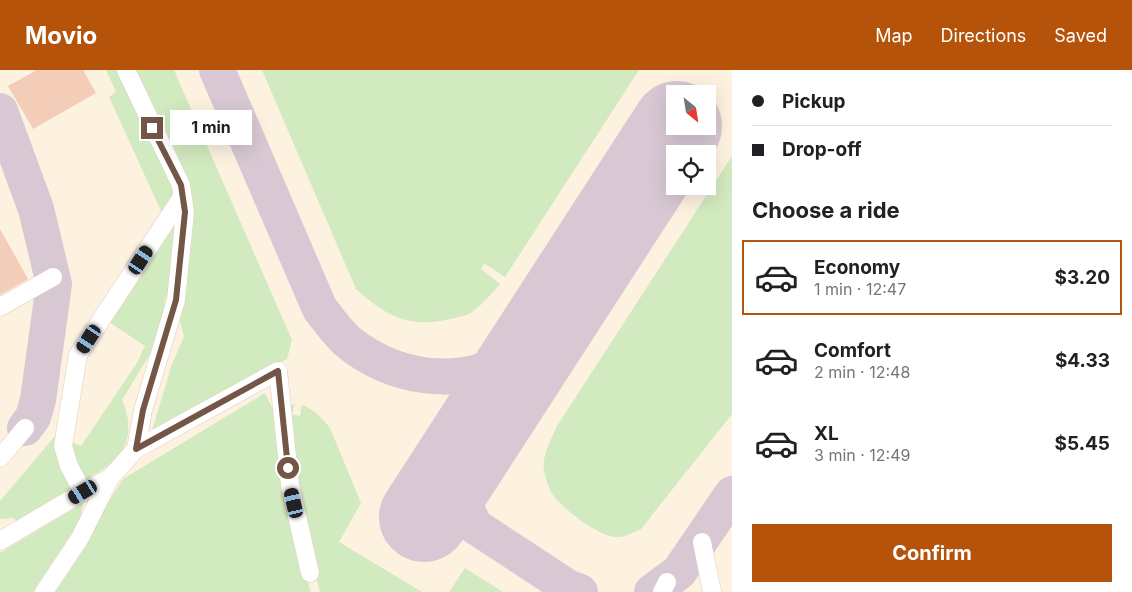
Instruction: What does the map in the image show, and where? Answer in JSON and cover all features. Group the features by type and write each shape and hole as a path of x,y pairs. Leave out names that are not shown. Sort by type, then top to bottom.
{"lane":[{"path":"126,70 181,185 185,212 176,300 143,410 136,449"},
{"path":"83,492 65,457 64,440 74,368 78,355 182,197"},
{"path":"0,307 53,277"},
{"path":"44,592 80,538 110,478 136,449 278,371 290,485 310,573"},
{"path":"0,458 26,428"},
{"path":"1,538 110,478"},
{"path":"702,542 712,592"}],"green space":[{"path":"106,70 120,70 167,173 174,194 162,213 109,97 116,92"},
{"path":"136,70 174,70 292,340 287,359 158,434 151,434 172,364 184,337 177,309 191,237 193,210"},
{"path":"262,70 639,70 505,277 484,263 481,269 500,284 470,313 435,322 422,322 410,321 388,313 356,289"},
{"path":"732,156 732,414 641,529 623,537 609,535 582,521 553,495 547,483 544,470 546,453 557,426 707,195 716,195 716,181"},
{"path":"178,214 169,299 165,297 161,336 122,400 128,423 125,447 112,463 85,480 72,449 73,443 81,446 137,363 145,346 109,322"},
{"path":"265,393 272,407 278,408 280,457 293,537 311,592 51,592 123,479"},
{"path":"295,404 292,414 300,416 302,405 318,414 330,428 361,503 339,542 422,592 320,592 300,514 289,406"},
{"path":"55,436 74,487 17,522 14,518 0,519 0,501"},
{"path":"83,503 77,528 71,539 33,592 0,592 0,553"},
{"path":"465,568 503,592 449,592"}],"building":[{"path":"37,70 83,70 96,93 33,129 8,86"},
{"path":"0,229 28,279 0,295"}],"taxiway":[{"path":"217,70 320,309 347,341 365,354 384,364 404,371 425,375 467,374 487,369 514,356 555,317"},
{"path":"0,111 36,209 54,284 38,400 33,417 25,428"},
{"path":"463,456 463,493 467,510 476,527 569,588 580,592"},
{"path":"652,592 679,572 732,494"}],"runway":[{"path":"424,517 671,135"}],"route":[{"path":"152,128 181,185 185,212 176,300 143,410 136,449 278,371 288,468"}]}
